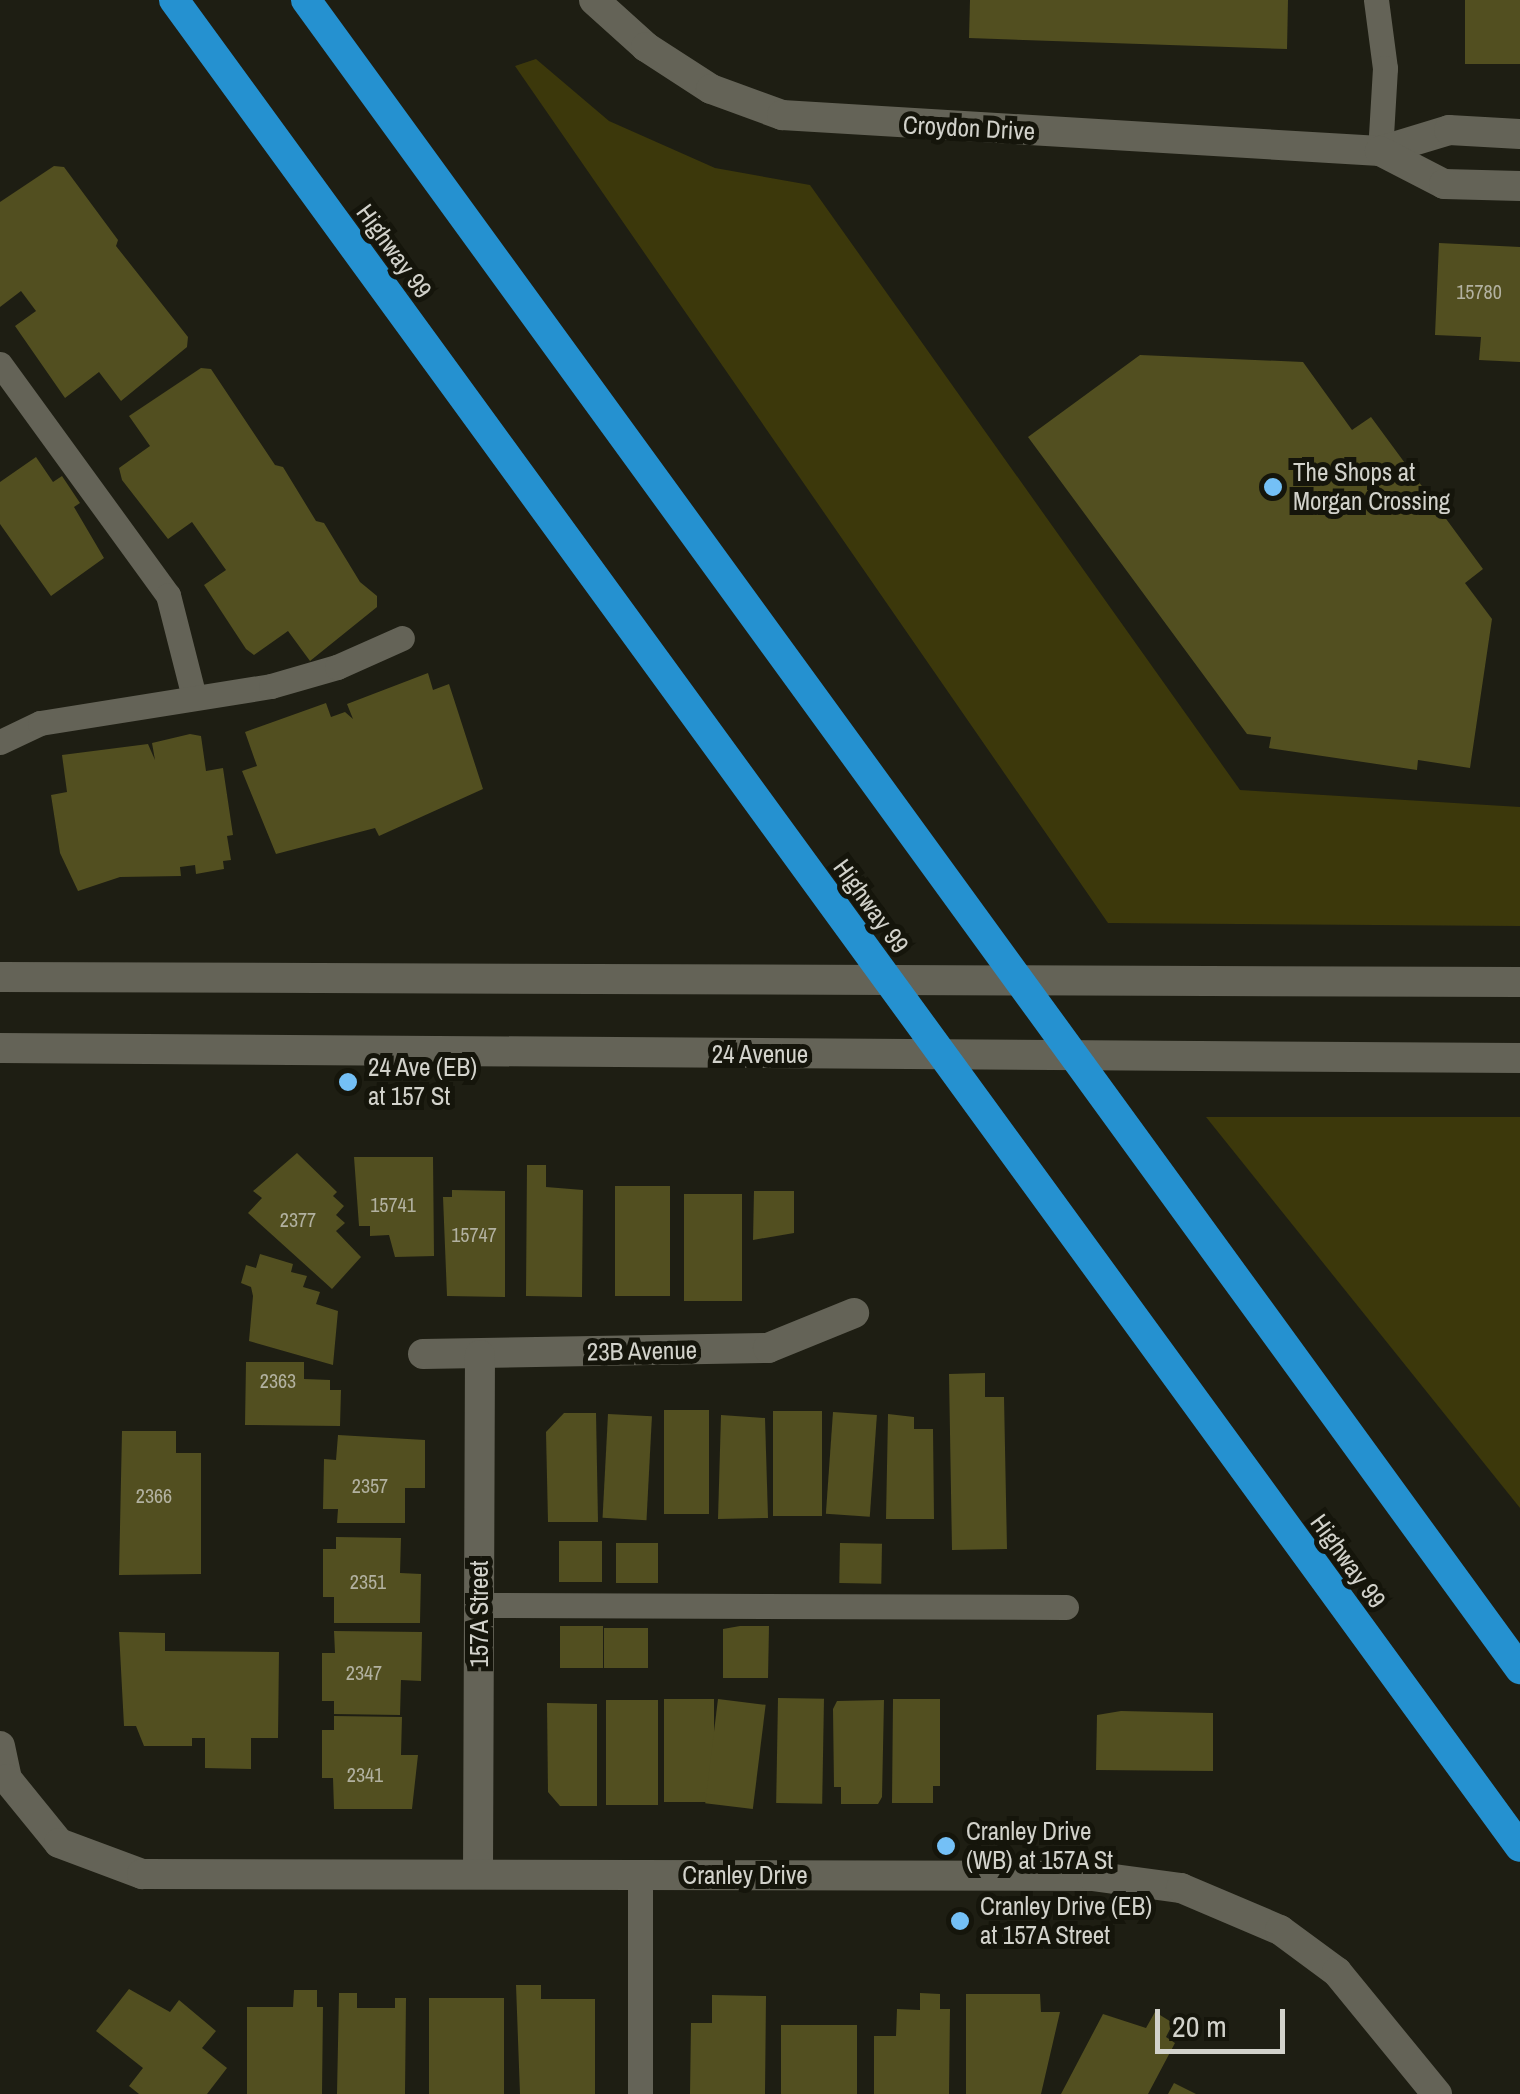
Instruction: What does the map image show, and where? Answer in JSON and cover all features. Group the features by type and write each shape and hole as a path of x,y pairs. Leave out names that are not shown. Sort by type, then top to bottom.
{"highway":[{"name":"Highway 99","path":"174,0 1520,1847"},
{"path":"306,0 1520,1670"}],"street":[{"name":"Croydon Drive","path":"594,0 646,47 711,89 782,115 1380,151 1449,130 1520,134"},
{"name":"Croydon Drive","path":"1380,151 1444,184 1520,186"},
{"path":"0,977 1520,982"},
{"name":"24 Avenue","path":"0,1048 1520,1058"},
{"name":"23B Avenue","path":"423,1354 768,1348 854,1313"},
{"name":"157A Street","path":"478,1872 480,1355"},
{"path":"0,1746 4,1782"},
{"name":"Cranley Drive","path":"4,1782 59,1843 142,1874 1092,1876 1182,1888 1280,1930 1337,1972 1438,2094"}],"lane":[{"path":"1376,0 1384,68 1380,151"},
{"path":"0,364 168,595 194,697"},
{"path":"0,742 40,723 272,686 337,667 402,638"},
{"path":"478,1604 1066,1607"},
{"path":"640,1875 640,2094"}],"shaded area":[{"path":"536,59 609,121 715,168 810,185 1240,790 1520,807 1520,926 1108,923 515,66"},
{"path":"1206,1117 1520,1117 1520,1508"}],"building":[{"path":"970,0 1288,0 1287,49 969,38"},
{"path":"1465,0 1520,0 1520,64 1465,64"},
{"path":"54,166 64,167 118,240 116,246 188,337 187,347 121,401 99,372 65,398 15,326 36,311 21,291 0,307 0,202"},
{"path":"1439,243 1520,247 1520,362 1479,360 1481,337 1435,335"},
{"path":"1140,355 1303,362 1352,430 1371,417 1483,569 1465,583 1492,619 1470,768 1418,760 1417,770 1269,748 1271,737 1247,734 1028,437"},
{"path":"201,368 211,369 275,465 283,467 316,521 324,523 360,582 377,596 377,607 310,661 288,631 254,655 246,649 204,585 226,570 192,522 168,539 122,480 119,468 150,446 129,416"},
{"path":"36,457 53,482 62,476 80,503 74,507 104,558 51,596 0,524 0,482"},
{"path":"428,673 433,690 449,684 483,789 379,836 375,828 276,854 242,771 257,766 245,732 326,703 331,717 345,712 353,719 347,704"},
{"path":"190,734 201,736 206,771 223,768 233,835 227,836 231,860 223,861 224,869 196,874 195,865 180,867 181,876 120,877 78,891 60,853 51,795 67,792 62,755 148,744 155,760 152,743"},
{"path":"297,1153 337,1192 333,1196 344,1206 336,1215 345,1223 336,1231 361,1257 332,1289 248,1213 262,1198 253,1191"},
{"path":"354,1157 433,1157 434,1256 395,1257 389,1235 370,1236 370,1226 359,1226"},
{"path":"527,1165 546,1165 546,1187 583,1190 582,1297 526,1296"},
{"path":"615,1186 670,1186 670,1296 615,1296"},
{"path":"452,1190 505,1191 505,1297 447,1296 443,1197 452,1197"},
{"path":"754,1191 794,1191 794,1233 753,1240"},
{"path":"684,1194 742,1194 742,1301 684,1301"},
{"path":"260,1254 293,1264 291,1272 307,1276 303,1287 320,1292 316,1304 338,1311 333,1365 249,1341 253,1296 251,1287 241,1283 246,1265 256,1268"},
{"path":"246,1362 304,1362 304,1379 330,1380 330,1390 341,1390 340,1426 245,1425"},
{"path":"985,1373 985,1397 1004,1397 1007,1549 952,1550 949,1374"},
{"path":"664,1410 709,1410 709,1514 664,1514"},
{"path":"773,1411 822,1411 822,1516 773,1516"},
{"path":"833,1412 877,1415 870,1517 826,1514"},
{"path":"564,1413 596,1413 598,1522 548,1522 546,1432"},
{"path":"608,1414 652,1416 646,1520 603,1518"},
{"path":"888,1414 914,1417 914,1429 933,1429 934,1519 886,1519"},
{"path":"721,1415 765,1418 768,1518 718,1519"},
{"path":"122,1431 176,1431 176,1453 201,1453 201,1574 119,1575"},
{"path":"338,1435 425,1440 425,1488 405,1488 405,1523 337,1523 338,1509 323,1509 324,1459 336,1460"},
{"path":"336,1537 401,1538 400,1573 421,1574 420,1623 334,1623 334,1597 323,1597 323,1549 336,1549"},
{"path":"559,1541 602,1541 602,1582 559,1582"},
{"path":"616,1543 658,1543 658,1583 616,1583"},
{"path":"840,1543 882,1544 881,1584 839,1583"},
{"path":"560,1626 603,1626 603,1668 560,1668"},
{"path":"769,1626 768,1678 723,1678 723,1629"},
{"path":"604,1628 648,1628 648,1668 604,1668"},
{"path":"334,1631 422,1632 421,1681 401,1680 400,1715 334,1714 334,1701 322,1701 322,1653 335,1653"},
{"path":"119,1632 165,1633 165,1651 279,1652 278,1738 251,1738 251,1769 205,1768 205,1738 192,1738 192,1746 144,1746 136,1726 124,1726"},
{"path":"778,1698 824,1699 822,1804 776,1803"},
{"path":"664,1699 714,1699 714,1802 664,1802"},
{"path":"718,1699 766,1705 753,1809 705,1803"},
{"path":"893,1699 940,1699 940,1786 933,1786 933,1803 892,1803"},
{"path":"606,1700 658,1700 658,1805 606,1805"},
{"path":"884,1700 882,1797 878,1804 841,1804 841,1787 834,1787 833,1709 837,1701"},
{"path":"547,1703 597,1704 597,1806 560,1806 548,1792"},
{"path":"1121,1711 1213,1713 1213,1771 1096,1770 1097,1715"},
{"path":"334,1716 402,1717 401,1755 418,1755 412,1809 334,1809 333,1778 322,1778 322,1730 334,1730"},
{"path":"516,1985 541,1985 541,1999 595,1999 595,2094 520,2094"},
{"path":"129,1989 170,2012 179,2000 216,2031 202,2048 227,2068 207,2094 139,2094 129,2086 143,2068 96,2031"},
{"path":"294,1990 317,1990 317,2007 323,2007 322,2094 247,2094 247,2007 293,2007"},
{"path":"339,1993 357,1993 357,2008 395,2008 395,1998 406,1998 405,2094 337,2094"},
{"path":"920,1993 940,1994 940,2009 950,2009 949,2094 874,2094 874,2036 896,2036 897,2009 920,2010"},
{"path":"966,1994 1040,1994 1041,2012 1060,2012 1041,2094 966,2094"},
{"path":"712,1995 766,1996 765,2094 690,2094 691,2023 712,2023"},
{"path":"429,1998 504,1998 504,2094 429,2094"},
{"path":"1155,2012 1173,2023 1166,2037 1175,2043 1148,2094 1061,2094 1103,2014 1146,2028"},
{"path":"781,2025 857,2025 857,2094 781,2094"},
{"path":"1174,2083 1196,2094 1168,2094"}],"place":[{"name":"The Shops at Morgan Crossing","path":"1273,487"},
{"name":"24 Ave (EB) at 157 St","path":"348,1082"},
{"name":"Cranley Drive (WB) at 157A St","path":"946,1846"},
{"name":"Cranley Drive (EB) at 157A Street","path":"960,1921"}]}
